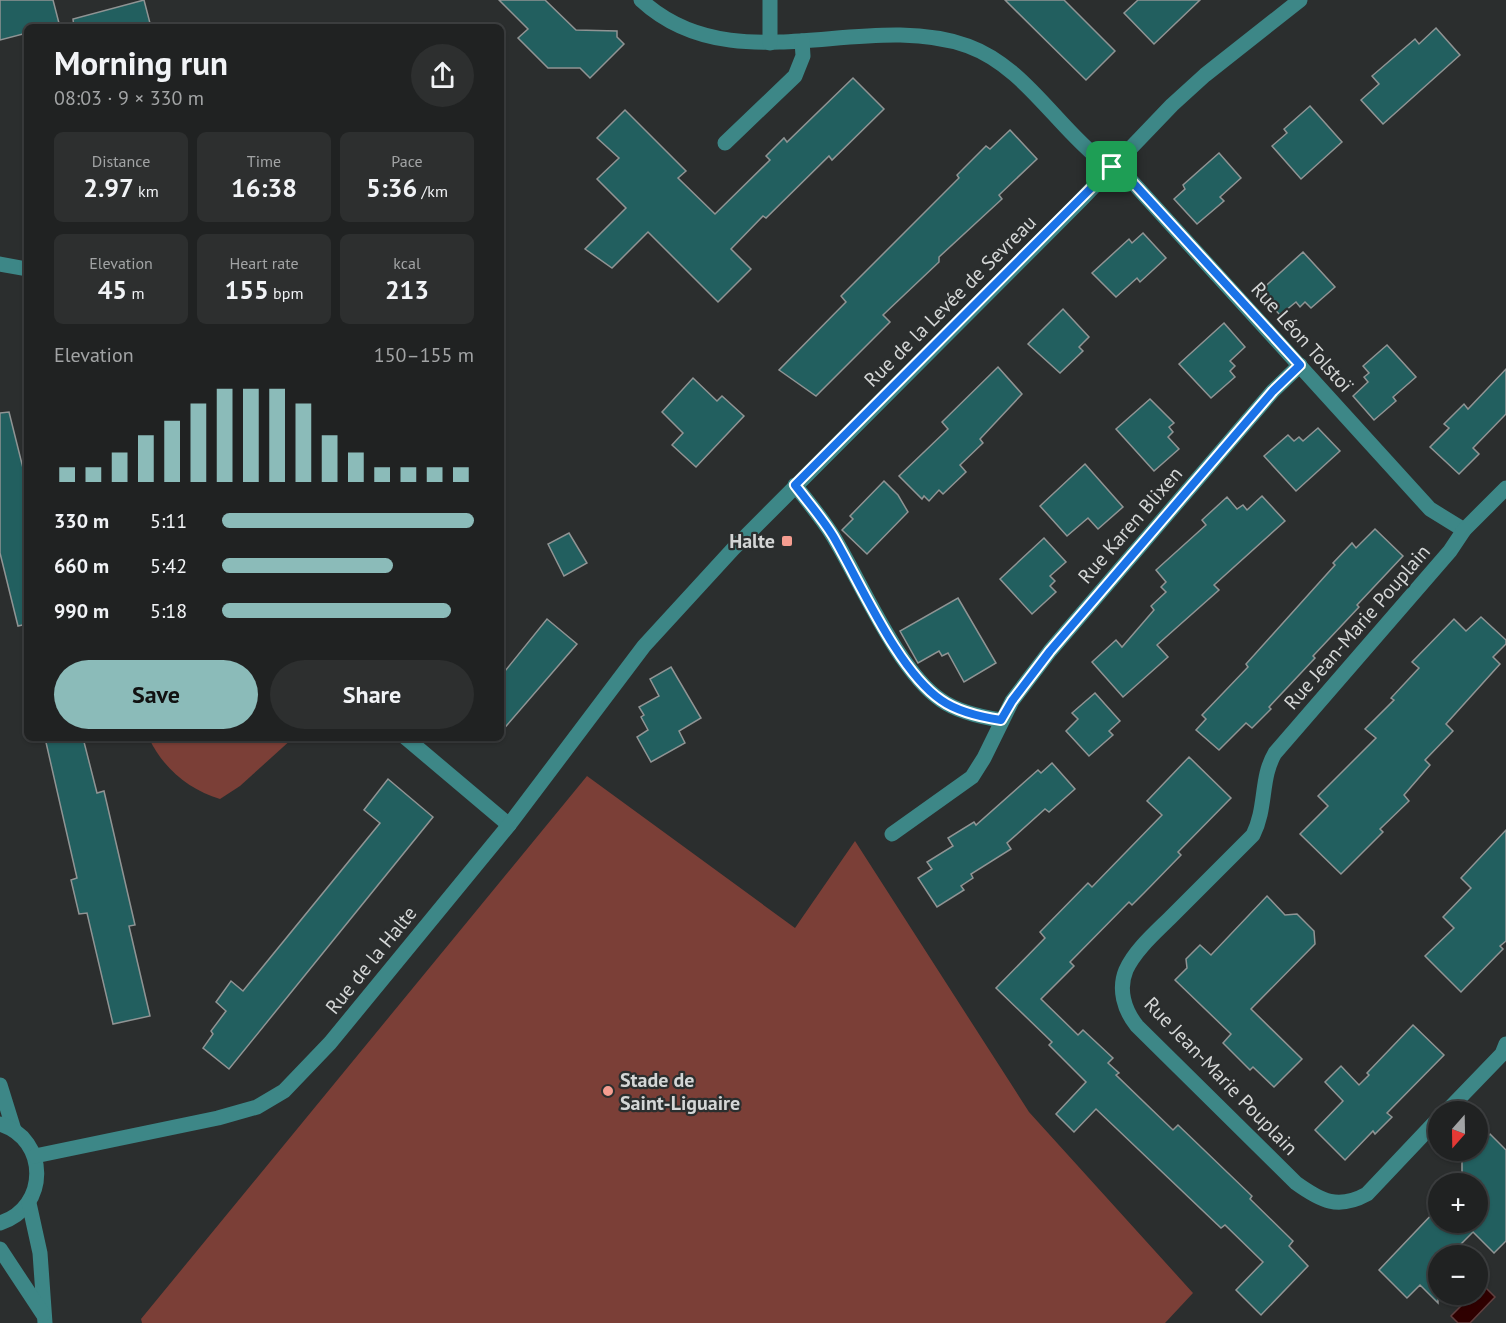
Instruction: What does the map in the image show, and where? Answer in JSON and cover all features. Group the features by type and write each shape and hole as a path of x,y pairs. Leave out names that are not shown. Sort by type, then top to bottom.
{"street":[{"name":"Rue Léon Tolstoï","path":"641,0 662,15 685,27 716,38 770,43 907,35 950,40 991,56 1013,73 1092,153 1126,175 1430,509 1464,530"},
{"path":"770,0 770,43"},
{"name":"Rue de la Levée de Sevreau","path":"644,646 795,485 1205,75 1300,0"},
{"path":"725,143 795,76 803,56 802,41"},
{"path":"0,264 24,268"},
{"name":"Rue Karen Blixen","path":"892,834 972,777 1012,701 1050,651 1273,391 1300,365"},
{"path":"795,485 832,534 900,655 921,682 941,701 974,716 1001,720"},
{"name":"Rue Jean-Marie Pouplain","path":"1428,1130 1367,1194 1354,1201 1338,1203 1323,1200 1296,1183 1137,1026 1127,1013 1123,999 1123,985 1125,971 1138,954 1253,834 1261,819 1266,776 1275,753 1450,551 1464,530 1506,488"},
{"name":"Rue de la Halte","path":"35,1156 218,1118 257,1107 284,1091 306,1071 338,1034 509,825 644,646"},
{"path":"409,741 509,825"},
{"path":"1457,1101 1502,1054 1506,1044"},
{"path":"0,1085 7,1127 23,1137 35,1156 38,1180 29,1203 20,1213 0,1223"},
{"path":"29,1203 44,1280 44,1318"},
{"path":"0,1249 44,1318"}],"shaded area":[{"path":"151,741 290,741 240,786 220,799 187,783 169,768"},
{"name":"Stade de Saint-Liguaire","path":"587,776 795,928 855,841 1029,1112 1193,1293 1165,1323 142,1323 141,1319"},
{"path":"1488,1290 1495,1297 1488,1304"},
{"path":"1462,1305 1487,1305 1470,1323 1458,1323 1451,1316"}],"building":[{"path":"0,0 53,0 59,24 24,24 24,34 0,40"},
{"path":"144,0 150,24 74,24 73,19"},
{"path":"499,0 545,0 576,30 617,31 617,37 624,44 590,78 580,68 548,68 518,38 528,29"},
{"path":"1005,0 1064,0 1115,51 1086,80"},
{"path":"1138,0 1200,0 1154,44 1124,13"},
{"path":"1436,28 1460,55 1383,124 1361,100 1379,84 1372,76 1415,39 1419,44"},
{"path":"853,78 884,109 832,160 829,156 766,218 763,216 731,249 751,269 718,302 648,232 612,268 585,249 626,208 597,179 619,158 597,138 625,110 686,171 678,178 715,214 770,160 766,156 784,138 787,142"},
{"path":"1310,106 1342,142 1301,179 1272,146 1287,133 1284,129"},
{"path":"1010,130 1037,159 999,195 1002,199 939,257 939,262 883,315 890,322 816,396 779,370 846,302 841,296 959,178 957,175 986,146 990,149"},
{"path":"1219,153 1241,178 1220,197 1224,201 1197,224 1174,199 1185,189 1183,185"},
{"path":"1143,233 1166,258 1140,282 1137,278 1116,297 1092,273 1129,239 1132,243"},
{"path":"1303,252 1335,287 1311,308 1305,302 1300,307 1296,302 1280,315 1259,292"},
{"path":"1063,309 1089,337 1079,347 1083,351 1060,373 1028,344"},
{"path":"1224,323 1245,347 1230,361 1235,366 1230,371 1235,377 1211,398 1179,364"},
{"path":"1387,345 1416,377 1393,397 1396,401 1374,420 1353,396 1368,382 1364,377 1369,373 1363,366"},
{"path":"998,367 1022,394 980,439 983,443 960,465 966,472 943,494 939,490 929,501 924,496 922,499 899,476 948,429 942,422"},
{"path":"1506,369 1506,414 1473,448 1479,454 1459,474 1430,447 1449,428 1444,424 1464,404 1468,409"},
{"path":"693,378 717,401 722,396 744,416 696,467 672,445 683,433 662,412"},
{"path":"1150,399 1174,423 1169,427 1173,432 1168,437 1179,449 1154,471 1116,429"},
{"path":"9,412 24,472 24,625 18,626 0,553 0,413"},
{"path":"1318,428 1340,451 1296,491 1264,456 1288,435 1294,441 1299,437 1303,441"},
{"path":"1085,464 1123,507 1098,529 1088,518 1067,536 1040,506"},
{"path":"884,481 898,495 908,512 867,554 842,530 853,519 850,516"},
{"path":"1262,496 1285,521 1214,585 1219,590 1157,645 1168,657 1123,697 1092,662 1116,640 1122,647 1154,610 1151,606 1166,592 1161,587 1166,582 1156,570 1206,525 1202,520 1227,497 1237,509 1243,505 1247,510"},
{"path":"1375,529 1403,556 1313,656 1315,658 1269,707 1271,709 1252,728 1246,723 1219,750 1196,730 1206,719 1202,715 1248,667 1246,664 1335,565 1333,563 1352,543 1356,548"},
{"path":"569,533 587,563 564,576 548,544"},
{"path":"1044,538 1066,562 1050,576 1055,581 1050,586 1056,592 1032,614 1000,579"},
{"path":"958,598 996,663 964,682 948,653 942,656 939,651 918,663 900,631"},
{"path":"1481,617 1506,640 1506,644 1493,657 1500,664 1446,724 1453,731 1425,760 1430,765 1404,795 1409,801 1380,829 1383,832 1341,874 1300,834 1328,806 1318,796 1376,738 1365,729 1394,700 1391,698 1419,668 1412,662 1454,619 1466,631"},
{"path":"547,619 577,644 504,729 504,672"},
{"path":"671,667 701,718 679,731 685,743 651,762 637,737 648,730 639,707 659,696 650,679"},
{"path":"1095,693 1120,721 1109,731 1113,735 1089,756 1066,731 1078,719 1072,713"},
{"path":"46,741 84,741 97,793 104,791 135,925 129,926 150,1016 113,1024 87,913 79,914 71,880 77,878"},
{"path":"1189,757 1231,798 1178,852 1181,855 1144,893 1132,905 1129,902 1070,962 1074,966 1041,999 1078,1035 1083,1030 1113,1058 1108,1063 1119,1073 1116,1075 1173,1130 1178,1125 1252,1196 1250,1199 1293,1241 1289,1246 1308,1266 1261,1315 1236,1290 1263,1262 1225,1225 1221,1228 1096,1109 1074,1132 1056,1114 1086,1082 1049,1045 1052,1042 996,988 1045,938 1040,932 1088,883 1092,887 1162,815 1147,801"},
{"path":"1052,763 1075,789 1049,812 1045,809 1007,843 1011,849 971,874 973,878 961,886 964,890 937,907 918,878 932,869 927,862 953,846 948,838 974,822 976,825 1038,770 1041,773"},
{"path":"388,779 433,817 229,1069 203,1048 213,1034 211,1031 226,1011 216,1002 231,981 243,991 380,823 364,810"},
{"path":"1506,830 1506,941 1500,946 1503,949 1461,992 1425,956 1454,928 1443,917 1471,888 1461,878"},
{"path":"1267,896 1285,915 1297,914 1314,931 1315,944 1251,1009 1302,1059 1274,1087 1253,1067 1250,1070 1223,1043 1231,1034 1175,980 1187,968 1186,959 1200,945 1211,955"},
{"path":"1413,1025 1444,1055 1387,1113 1392,1117 1375,1134 1373,1131 1345,1160 1315,1130 1343,1101 1325,1082 1341,1066 1359,1085 1369,1075 1367,1073"},
{"path":"1490,1134 1506,1150 1506,1241 1494,1253 1474,1233 1488,1233 1488,1173 1462,1172 1463,1161 1488,1161 1488,1136"},
{"path":"1428,1219 1428,1233 1472,1233 1460,1245 1428,1245 1428,1293 1420,1285 1407,1298 1379,1270"}],"place":[{"name":"Halte","path":"787,541"},
{"name":"Stade de Saint-Liguaire","path":"608,1091"}],"route":[{"path":"1112,167 1126,175 1300,365 1273,391 1050,651 1012,701 1001,720 974,716 941,701 921,682 900,655 832,534 795,485 1112,167"}]}
